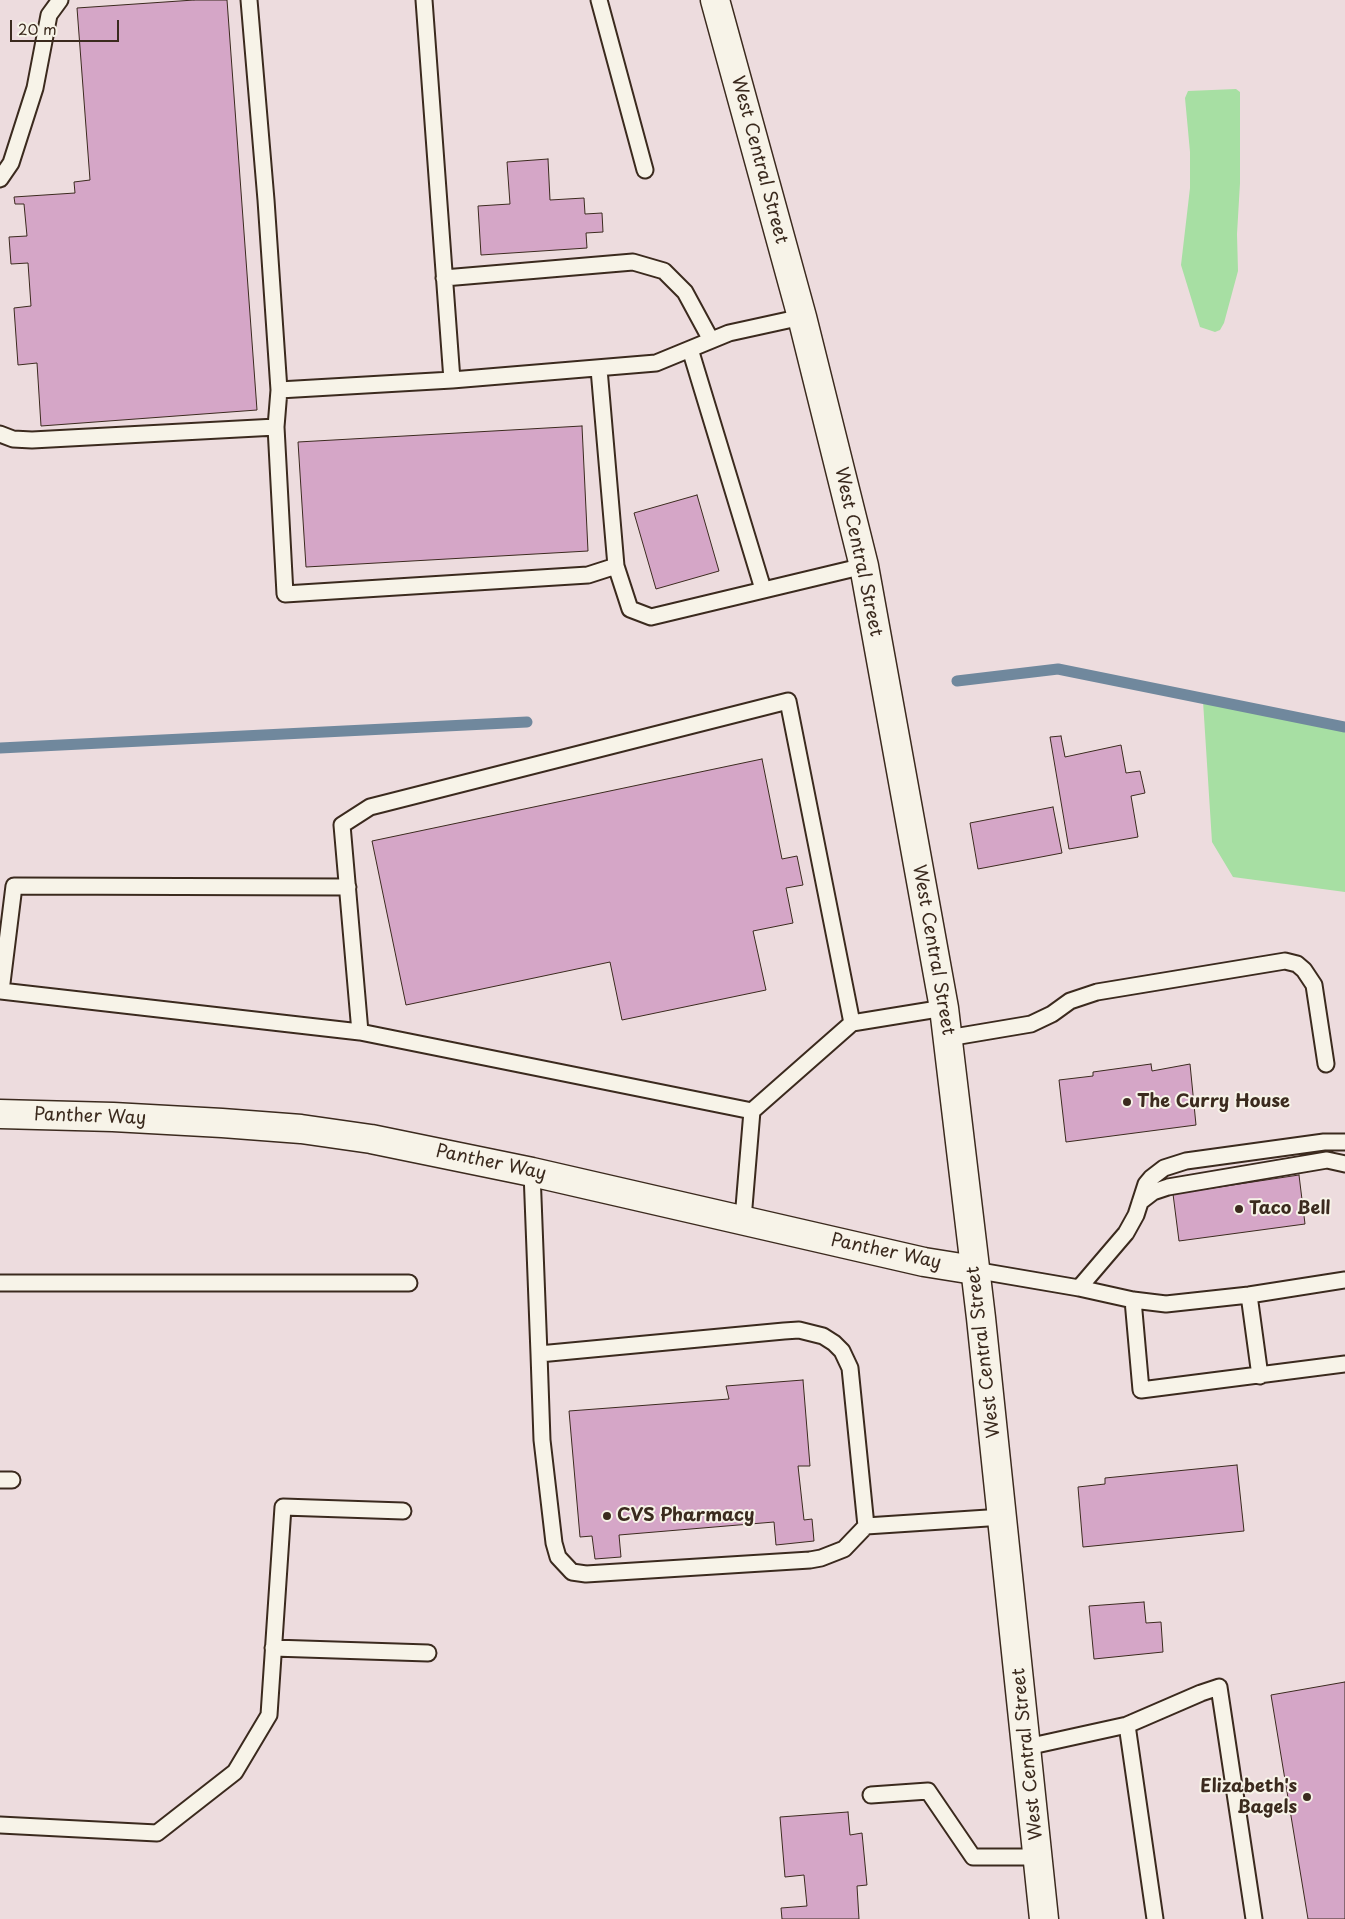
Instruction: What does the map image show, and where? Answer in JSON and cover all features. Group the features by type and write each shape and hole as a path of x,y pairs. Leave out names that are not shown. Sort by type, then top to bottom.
{"main road":[{"name":"West Central Street","path":"715,0 802,317 864,566 944,1008 1003,1517 1044,1919"},
{"name":"Panther Way","path":"0,1114 113,1117 301,1129 371,1139 532,1172 924,1262 974,1270"}],"lane":[{"path":"0,179 11,163 35,88 49,15 60,0"},
{"path":"249,0 266,200 279,390 276,427 285,594 588,575 616,566"},
{"path":"424,0 452,380"},
{"path":"599,0 645,170"},
{"path":"444,278 633,262 664,271 685,292 711,340"},
{"path":"279,390 452,380 656,363 728,333 802,317"},
{"path":"690,349 763,589"},
{"path":"599,369 616,566 630,609 650,616 864,566"},
{"path":"0,434 13,439 32,440 276,427"},
{"path":"360,1032 342,825 370,807 788,701 852,1023"},
{"path":"348,887 14,886 1,992 360,1032 752,1111"},
{"path":"948,1038 1031,1024 1052,1014 1070,1001 1097,992 1285,961 1296,964 1304,970 1314,985 1326,1064"},
{"path":"743,1219 752,1111 852,1023 944,1008"},
{"path":"1080,1288 1126,1233 1136,1215 1146,1184 1164,1168 1179,1162 1324,1142 1345,1142"},
{"path":"1140,1202 1153,1192 1168,1187 1327,1160 1345,1164"},
{"path":"532,1172 542,1440 554,1543 558,1557 572,1572 586,1574 810,1560 837,1552 856,1537 866,1526 1003,1517"},
{"path":"974,1270 1080,1288 1133,1300 1166,1304 1249,1295 1345,1280"},
{"path":"0,1283 409,1283"},
{"path":"1249,1295 1260,1376"},
{"path":"1133,1300 1141,1390 1345,1364"},
{"path":"538,1354 784,1331 805,1331 823,1336 842,1351 850,1368 866,1526"},
{"path":"0,1825 157,1832 235,1772 269,1715 283,1507 403,1511"},
{"path":"273,1648 428,1653"},
{"path":"1027,1747 1127,1725 1219,1687 1254,1919"},
{"path":"1127,1725 1155,1919"},
{"path":"871,1795 928,1792 973,1857 1039,1857"}],"green space":[{"path":"1236,89 1240,92 1238,271 1224,323 1220,330 1215,332 1200,327 1181,265 1190,188 1190,152 1185,98 1188,91"},
{"path":"1203,701 1316,720 1345,727 1345,892 1233,877 1212,842"}],"building":[{"path":"194,0 227,0 257,410 41,426 37,363 18,365 14,308 31,306 28,263 11,264 9,237 27,236 24,204 15,204 14,197 75,193 74,182 90,180 77,8"},
{"path":"548,159 550,200 584,198 585,214 602,213 603,232 586,233 587,248 481,255 478,206 510,204 507,162"},
{"path":"582,426 588,551 306,567 298,442"},
{"path":"697,495 719,571 656,589 634,513"},
{"path":"1061,736 1065,757 1121,745 1126,773 1140,771 1145,793 1131,796 1138,837 1069,849 1050,737"},
{"path":"762,759 782,859 797,856 803,885 786,888 793,923 753,931 766,990 622,1020 610,962 406,1005 372,841"},
{"path":"1053,807 1062,853 978,869 970,823"},
{"name":"The Curry House","path":"1151,1064 1152,1071 1190,1064 1196,1125 1066,1142 1059,1080 1093,1076 1093,1072"},
{"name":"Taco Bell","path":"1299,1175 1305,1224 1179,1241 1173,1194"},
{"name":"CVS Pharmacy","path":"803,1380 810,1466 798,1466 804,1520 812,1519 814,1541 776,1545 774,1522 619,1535 621,1557 595,1559 592,1536 580,1537 569,1411 729,1399 726,1386"},
{"path":"1237,1465 1244,1531 1083,1547 1078,1487 1105,1484 1105,1478"},
{"path":"1144,1602 1146,1623 1161,1622 1163,1652 1094,1659 1089,1606"},
{"path":"1345,1682 1345,1919 1308,1919 1271,1695"},
{"path":"848,1812 850,1835 862,1833 867,1885 857,1886 859,1919 782,1919 781,1908 807,1906 804,1875 785,1877 780,1817"}],"waterway":[{"path":"957,681 1058,669 1345,727"},
{"path":"0,748 527,722"}],"place":[{"name":"The Curry House","path":"1127,1102"},
{"name":"Taco Bell","path":"1239,1209"},
{"name":"CVS Pharmacy","path":"607,1516"},
{"name":"Elizabeth's Bagels","path":"1307,1797"}]}
